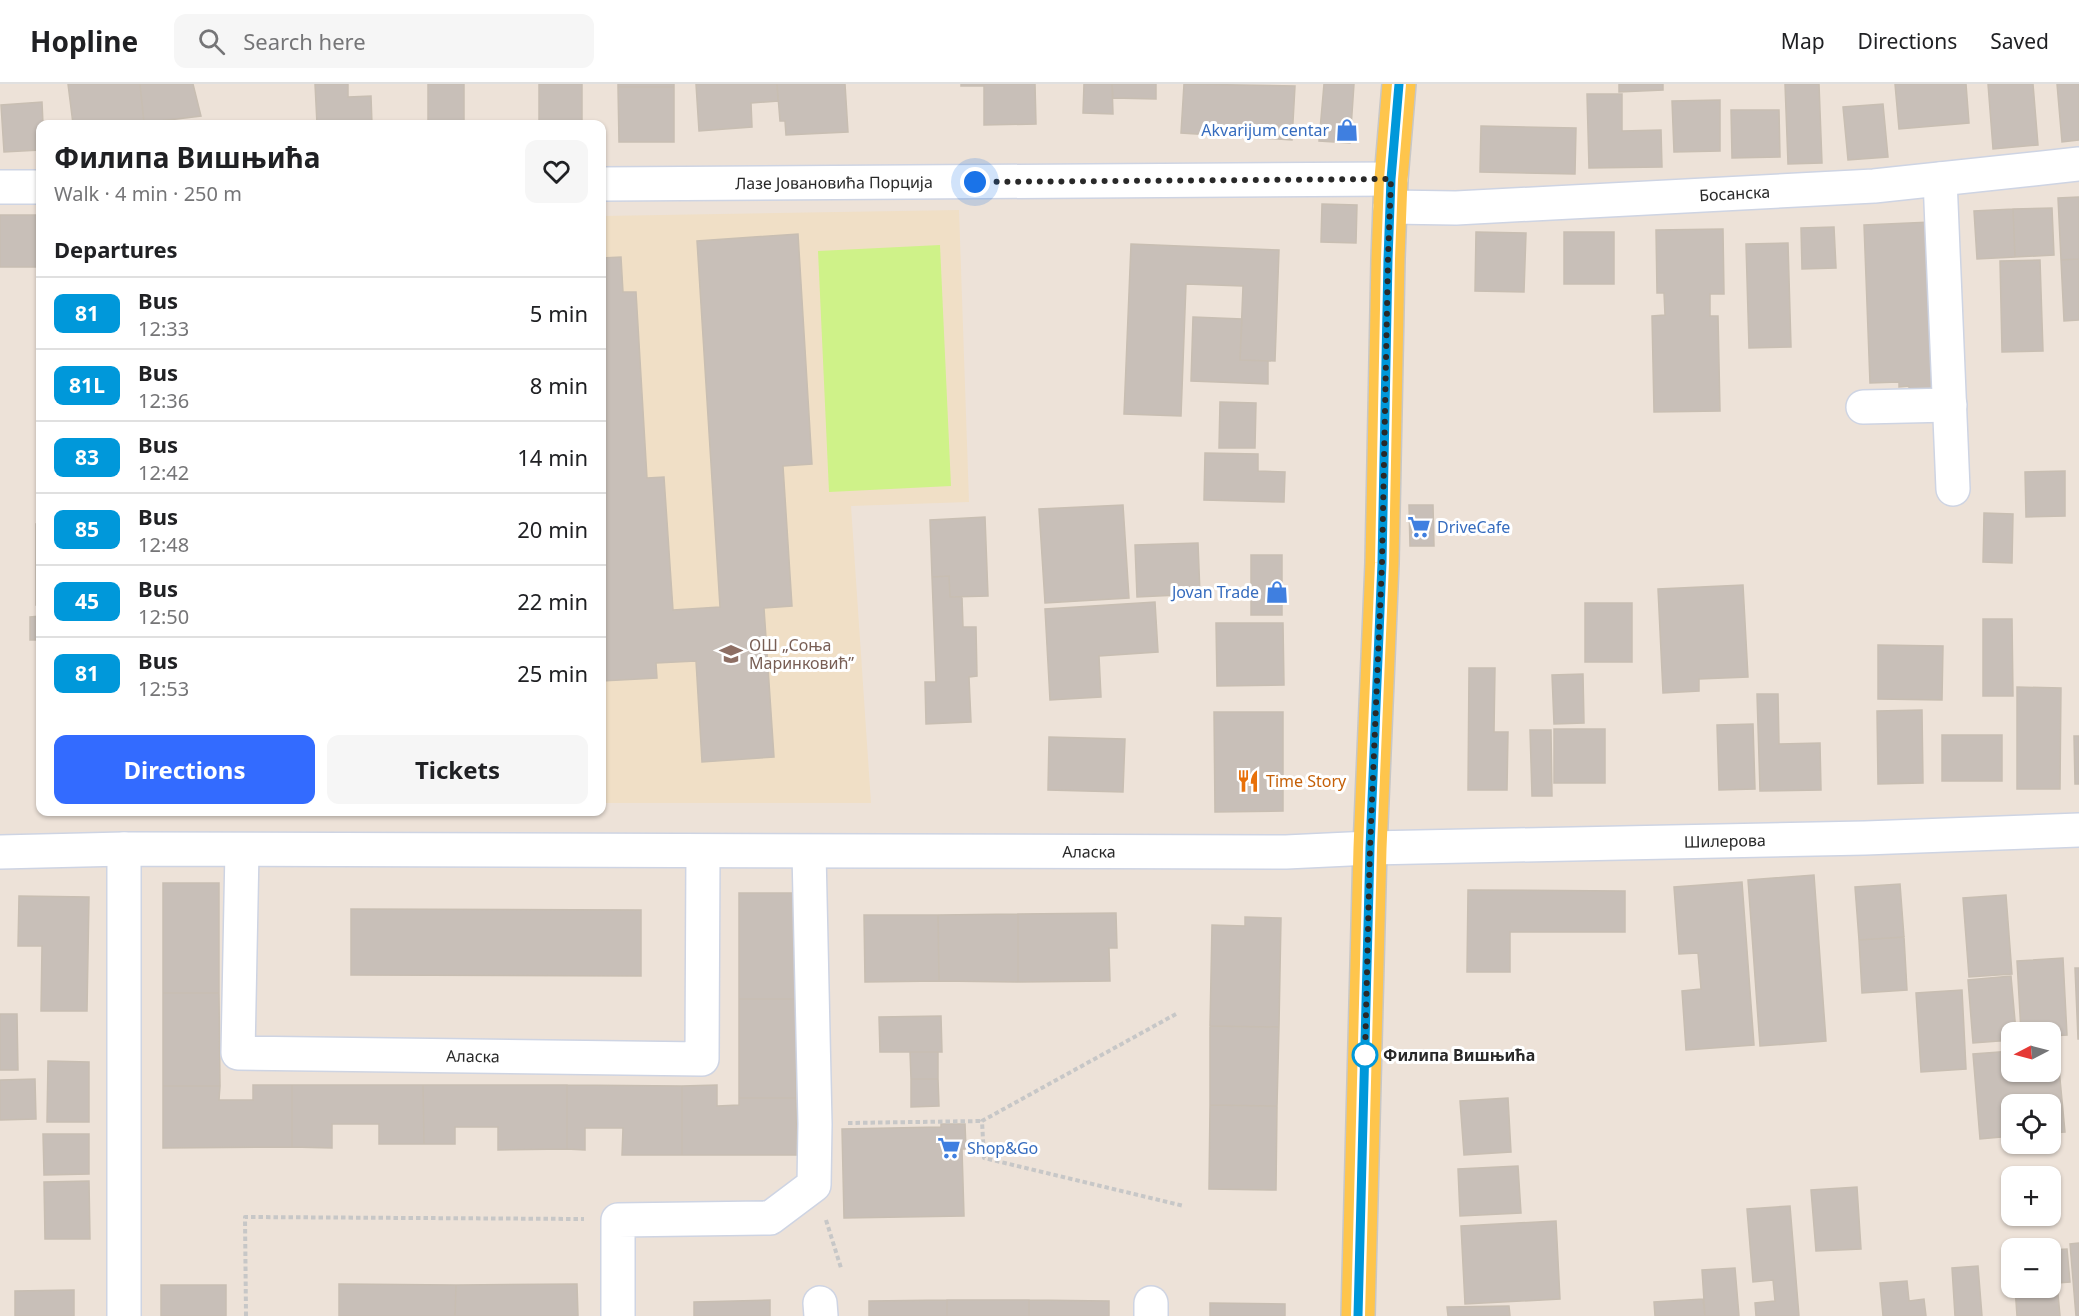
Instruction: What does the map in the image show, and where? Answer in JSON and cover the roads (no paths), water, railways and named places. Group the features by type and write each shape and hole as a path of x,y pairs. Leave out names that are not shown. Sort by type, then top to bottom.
{"main road":[{"path":"1358,1316 1370,848 1382,563 1388,259 1399,84"}],"street":[{"name":"Босанска","path":"1391,193 1456,208 1862,187 2079,164"},
{"path":"1940,179 1953,489"},
{"name":"Лазе Јовановића Порција","path":"606,184 1391,193"},
{"path":"0,187 36,187"},
{"path":"1863,407 1950,405"},
{"name":"Шилерова","path":"1370,848 1854,838 2079,830"},
{"name":"Аласка","path":"0,852 242,849 1286,852 1370,848"},
{"path":"124,849 124,1316"},
{"name":"Аласка","path":"242,849 238,1053 702,1059 703,852"},
{"path":"618,1316 618,1220 770,1218 814,1185 815,1124 809,852"}],"place":[{"name":"Akvarijum centar","path":"1347,130"},
{"name":"DriveCafe","path":"1419,527"},
{"name":"Jovan Trade","path":"1277,592"},
{"name":"ОШ „Соња Маринковић”","path":"731,654"},
{"name":"Time Story","path":"1248,781"},
{"name":"Филипа Вишњића","path":"1365,1055"},
{"name":"Shop&Go","path":"949,1148"}]}
